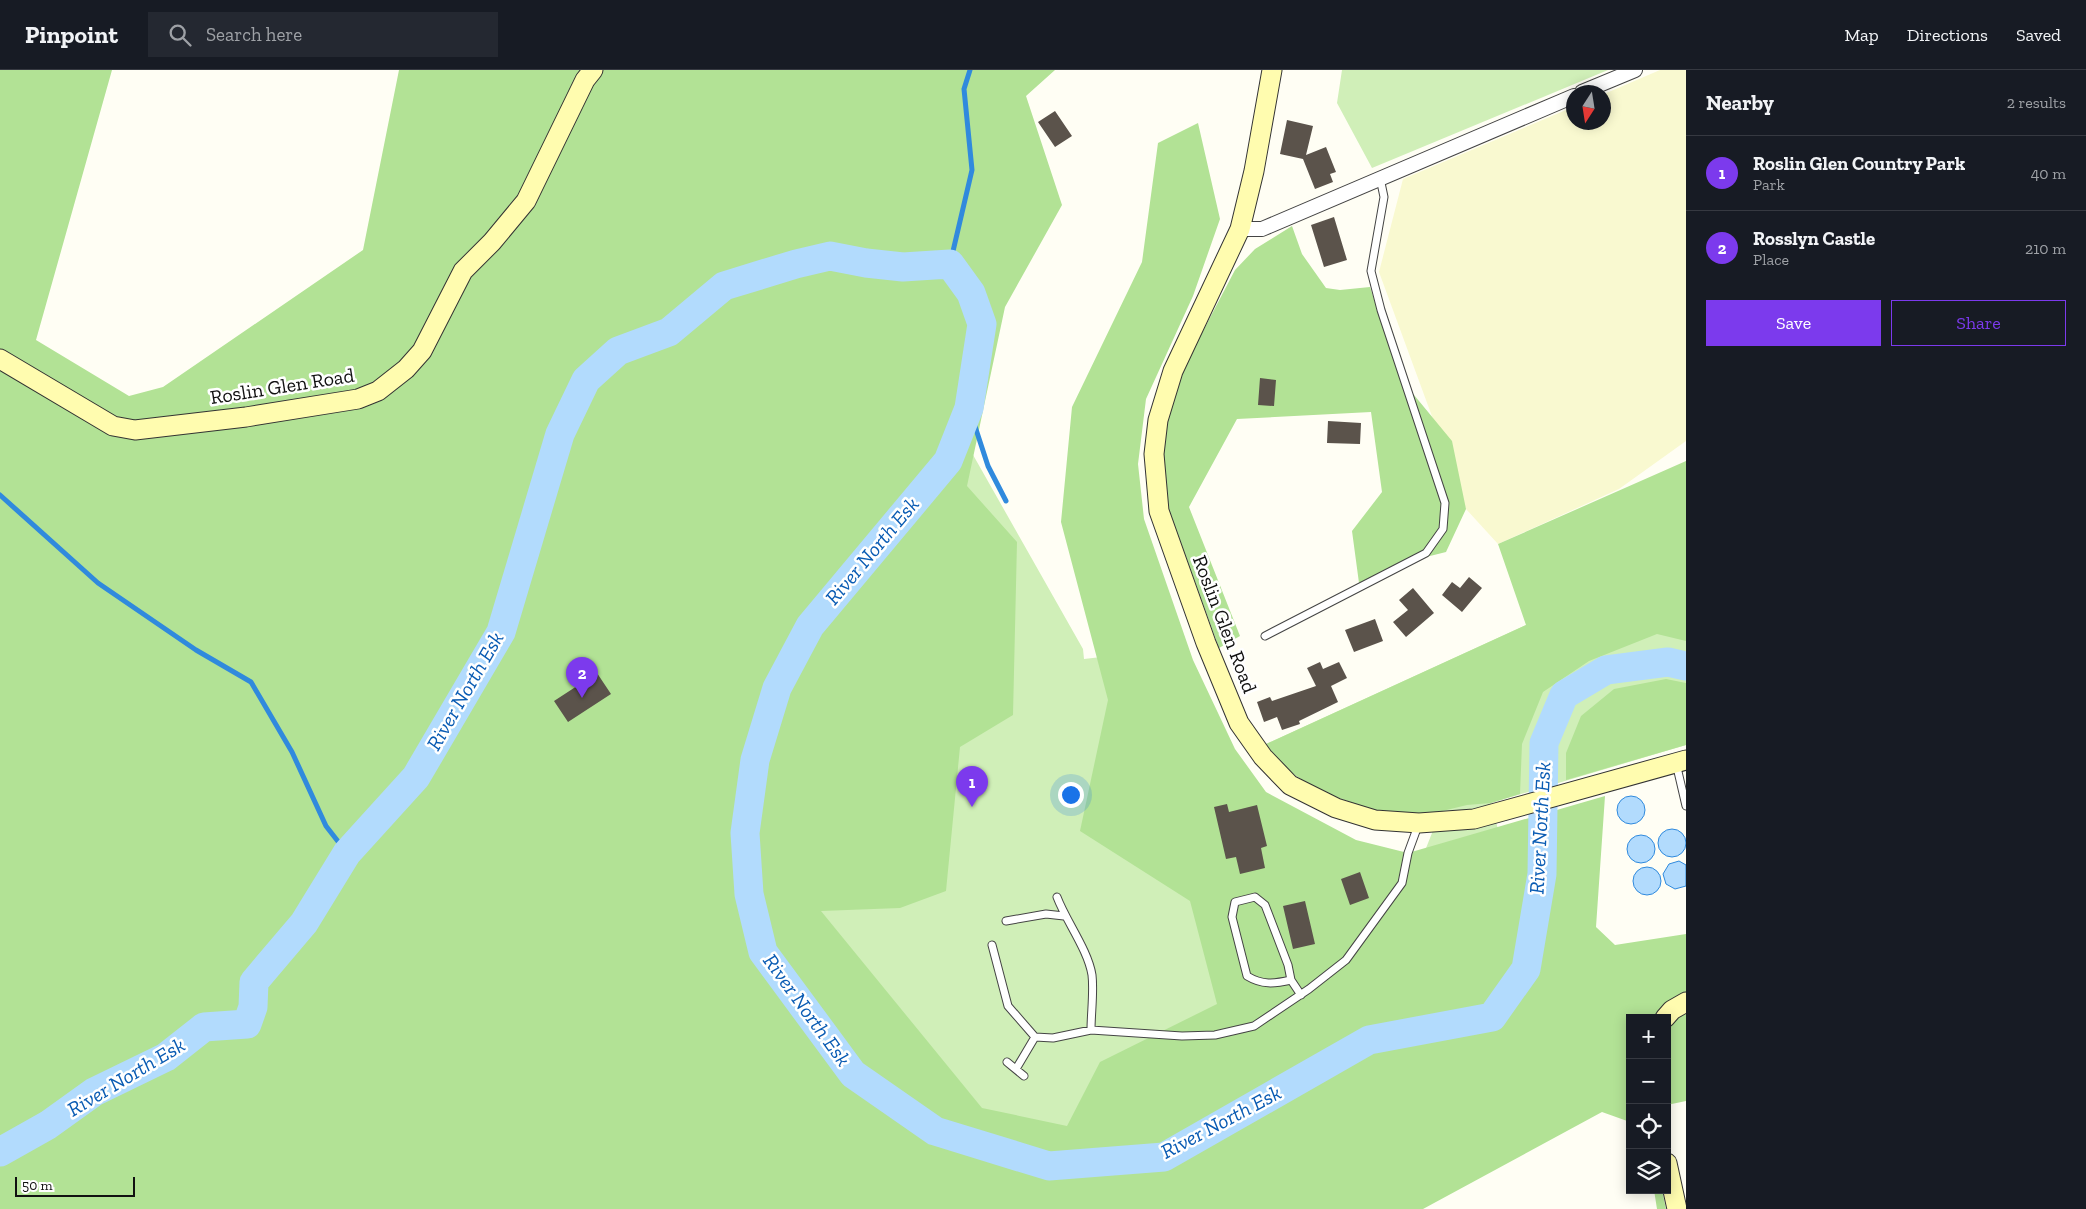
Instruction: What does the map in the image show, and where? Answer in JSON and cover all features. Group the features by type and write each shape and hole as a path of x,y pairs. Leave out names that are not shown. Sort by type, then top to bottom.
{"main road":[{"name":"Roslin Glen Road","path":"0,359 113,426 135,430 246,417 358,399 378,391 406,370 422,351 463,271 492,242 526,201 585,80 593,70"},
{"name":"Roslin Glen Road","path":"1272,70 1254,171 1240,229 1173,371 1158,420 1154,454 1159,511 1206,643 1239,723 1263,756 1290,785 1336,808 1375,820 1419,823 1474,820 1681,761"},
{"path":"1668,1014 1686,1002"},
{"path":"1671,1181 1677,1209"}],"street":[{"path":"1599,85 1635,70"},
{"path":"1240,229 1262,229 1566,99"}],"lane":[{"path":"1265,636 1426,553 1443,529 1445,504 1381,310 1371,271 1384,198 1380,178"},
{"path":"1681,761 1686,806"},
{"path":"992,945 1008,1006 1036,1037 1053,1038 1091,1030 1182,1036 1215,1035 1254,1026 1346,960 1402,883 1408,852 1419,823"},
{"path":"1057,897 1064,916 1079,941 1092,975 1091,1030"},
{"path":"1291,980 1272,984 1256,982 1247,976 1232,917 1235,902 1254,897 1265,905 1288,965 1291,980 1301,994"},
{"path":"1006,921 1046,914 1064,916"},
{"path":"1016,1069 1036,1037"},
{"path":"1007,1062 1024,1076"}],"green space":[{"path":"0,70 112,70 36,340 129,396 163,387 363,250 399,70 1055,70 1026,96 1062,205 1005,307 967,486 1017,542 1013,715 960,747 946,891 900,908 821,911 982,1108 1067,1126 1100,1062 1217,1004 1190,901 1080,831 1108,700 1061,522 1072,407 1142,262 1158,143 1198,123 1220,219 1193,296 1146,399 1138,464 1144,519 1193,660 1235,749 1266,792 1356,840 1408,853 1605,796 1596,927 1615,945 1686,934 1686,994 1661,1014 1626,1014 1626,1121 1602,1112 1423,1209 0,1209"},
{"path":"1342,70 1608,70 1572,85 1566,85 1566,87 1372,168 1337,103"},
{"path":"1660,70 1686,70 1686,441 1619,489 1498,544 1466,509 1379,272 1403,179 1566,110 1566,130 1611,130 1611,91"},
{"path":"1292,226 1302,254 1326,288 1340,290 1370,287 1400,378 1452,441 1466,509 1446,552 1402,563 1359,583 1352,531 1382,492 1371,412 1237,419 1189,507 1240,636 1219,648 1169,510 1162,454 1166,421 1182,371 1235,270 1255,249"},
{"path":"968,446 1083,649 1084,659 1110,656 1180,830 1413,881 1432,833 1430,814 1295,776 1266,744 1526,625 1686,461 1686,745 1491,803 1507,863 1054,1159 859,1070 766,783"},
{"path":"1686,461 1686,641 1657,634 1589,661 1543,692 1522,744 1520,794 1491,803 1467,805 1430,814 1379,812 1316,790 1283,766 1266,744 1526,625 1498,544"},
{"path":"1666,679 1686,683 1686,745 1566,780 1566,753 1581,716 1614,689"},
{"path":"1686,1010 1686,1101 1671,1104 1671,1026 1677,1014"},
{"path":"1655,1194 1663,1194 1666,1209 1657,1209"}],"water":[{"path":"1631,796 1641,800 1645,810 1641,820 1631,824 1621,820 1617,810 1621,800"},
{"path":"1672,829 1682,833 1686,843 1682,853 1672,857 1662,853 1658,843 1662,833"},
{"path":"1641,835 1651,839 1655,849 1651,859 1641,863 1631,859 1627,849 1631,839"},
{"path":"1679,861 1686,865 1686,886 1675,889 1666,884 1663,874 1669,864"},
{"path":"1647,867 1657,871 1661,881 1657,891 1647,895 1637,891 1633,881 1637,871"}],"building":[{"path":"1055,111 1072,136 1055,147 1038,122"},
{"path":"1287,120 1313,126 1306,155 1326,147 1336,172 1330,174 1333,182 1315,189 1303,159 1280,154"},
{"path":"1334,217 1347,260 1324,267 1311,225"},
{"path":"1260,378 1276,380 1274,406 1258,405"},
{"path":"1328,421 1361,423 1360,444 1327,443"},
{"path":"1469,577 1482,588 1462,612 1442,595 1452,582 1460,588"},
{"path":"1413,588 1434,613 1406,637 1393,622 1408,610 1399,600"},
{"path":"1375,619 1383,641 1354,652 1345,630"},
{"path":"1320,662 1323,669 1339,662 1347,678 1331,686 1338,702 1299,721 1300,724 1282,730 1277,717 1264,722 1257,702 1270,697 1272,701 1316,686 1307,668"},
{"path":"597,673 611,694 568,722 554,701"},
{"path":"1227,804 1229,812 1257,805 1267,846 1261,848 1265,868 1240,874 1236,857 1226,859 1214,807"},
{"path":"1360,872 1369,898 1350,905 1341,879"},
{"path":"1305,901 1315,944 1293,949 1283,906"}],"waterway":[{"path":"950,264 972,170 964,89 970,70"},
{"name":"River North Esk","path":"0,1152 48,1125 94,1092 166,1057 204,1027 247,1024 253,1007 254,982 304,923 347,853 416,777 501,632 560,434 586,380 618,351 669,332 724,286 796,264 830,256 866,263 903,267 950,264 971,293 982,324 969,408 948,461 810,626 777,688 755,760 745,833 749,894 763,952 853,1074 935,1131 1049,1166 1164,1157 1369,1040 1492,1017 1526,969 1542,874 1544,743 1564,695 1606,670 1668,662 1686,666"},
{"path":"969,408 988,466 1006,501"},
{"path":"0,495 98,583 196,650 251,682 292,752 326,826 347,853"}],"place":[{"name":"Rosslyn Castle","path":"582,698"},
{"name":"Roslin Glen Country Park","path":"972,807"}]}
